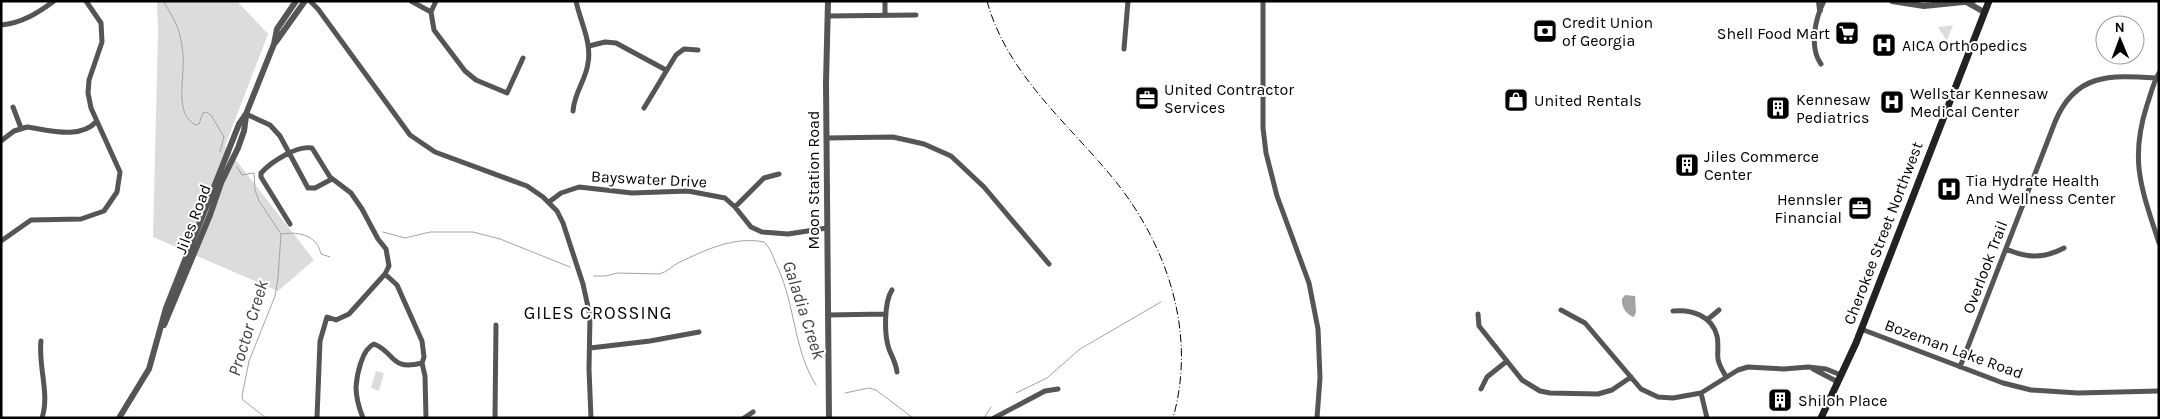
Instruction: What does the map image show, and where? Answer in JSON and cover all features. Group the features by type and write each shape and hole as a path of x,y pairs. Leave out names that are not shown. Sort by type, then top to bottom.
{"main road":[{"name":"Cherokee Street Northwest","path":"1821,418 1861,329 1989,1"}],"street":[{"path":"1,25 12,24 36,14 54,1"},
{"path":"1,241 30,220 81,220 104,211 117,192 120,172 91,108 88,93 89,80 102,42 97,15 86,1"},
{"name":"Jiles Road","path":"119,418 149,369 160,332 173,308 221,183 238,148 244,131 246,114 274,44 277,30 296,1"},
{"name":"Jiles Road","path":"274,44 305,1"},
{"path":"310,1 318,9 410,135 435,152 527,186 549,202 563,222 584,284 590,316 591,418"},
{"path":"411,1 431,12"},
{"path":"436,1 431,12 434,30 465,72 476,80 508,94 523,58"},
{"path":"573,111 577,92 588,67 589,46 576,1"},
{"name":"Moon Station Road","path":"828,1 826,228 829,418"},
{"path":"885,1 885,15"},
{"path":"1124,49 1128,1"},
{"path":"1263,1 1263,128 1266,153 1277,196 1309,283 1318,329 1320,378 1317,418"},
{"path":"1819,1 1820,10"},
{"path":"1821,64 1815,54 1816,24 1824,1"},
{"path":"1892,1 1924,6 1970,2 1984,12"},
{"path":"828,16 916,15"},
{"path":"589,46 605,42 616,43 666,70"},
{"path":"644,108 666,70 680,51 698,50"},
{"name":"Overlook Trail","path":"1960,367 2056,117 2064,104 2080,87 2098,79 2121,76 2157,76"},
{"path":"2157,76 2140,129 2138,162 2139,180 2159,243"},
{"path":"13,107 21,128"},
{"path":"246,114 270,125 290,152 294,165 301,172 308,188 315,188 332,179"},
{"path":"1,141 21,128 73,132 82,131 97,121"},
{"path":"827,138 893,137 924,144 951,156 984,187 1049,264"},
{"path":"290,224 261,177 264,170 290,152 306,146 312,148 332,179 351,193 386,249 389,266 385,274 349,314 336,320 327,317 320,341 318,418"},
{"path":"735,207 764,178 779,174"},
{"name":"Bayswater Drive","path":"549,202 561,193 579,187 632,193 694,192 725,198 751,227 762,232 788,234 826,228"},
{"path":"2006,250 2020,255 2041,257 2051,255 2064,248"},
{"path":"385,274 397,285 422,341 424,357 422,363 426,376 426,418"},
{"path":"892,290 888,296 886,314 888,344 897,372"},
{"path":"1562,310 1585,323 1641,388 1658,397 1673,398 1700,393 1738,370 1748,367 1784,369 1808,367 1839,378"},
{"path":"1707,320 1719,310"},
{"path":"1673,311 1688,311 1699,314 1707,320 1717,336 1718,360 1726,377"},
{"path":"828,315 886,314"},
{"path":"1478,314 1479,326 1522,380 1531,386 1550,393 1605,393 1631,377"},
{"path":"495,418 496,325"},
{"name":"Bozeman Lake Road","path":"1861,329 2003,383 2031,390 2078,393 2159,391"},
{"path":"590,348 650,341 699,332"},
{"path":"41,341 40,351 45,407 42,418"},
{"path":"363,418 356,387 362,360 370,346 378,346 392,359 401,364 411,366 422,363"},
{"path":"1481,389 1488,377 1507,361"},
{"path":"994,418 1045,391 1058,389"},
{"path":"1700,393 1707,418"},
{"path":"744,418 753,412"}],"shaded area":[{"path":"157,1 237,1 268,34 225,146 314,260 278,291 153,237 158,32"},
{"path":"1953,25 1947,41 1938,27"},
{"path":"1625,295 1635,296 1636,312 1634,317 1626,312 1623,307 1622,299"},
{"path":"376,371 384,373 379,391 371,388"}],"waterway":[{"name":"Proctor Creek","path":"163,1 176,24 181,41 183,58 182,99 186,115 196,125 199,124 203,113 206,112 211,115 224,137 220,152"},
{"name":"Proctor Creek","path":"237,167 242,175 254,173 255,190 259,201 281,234 275,296 249,361 242,396 243,400 266,418"},
{"name":"Galadia Creek","path":"383,232 405,238 430,232 473,232 500,239 570,267"},
{"name":"Galadia Creek","path":"282,234 295,233 305,235 317,244 321,254 330,257"},
{"name":"Galadia Creek","path":"594,276 606,276 617,273 659,274 688,258 720,245 742,241 764,242 771,251 784,282 803,358 816,385"},
{"name":"Galadia Creek","path":"1016,393 1047,378 1080,349 1161,302"},
{"name":"Galadia Creek","path":"845,393 869,388 876,390 913,418"},
{"name":"Galadia Creek","path":"984,418 991,407"}],"railway":[{"path":"987,1 1007,50 1021,72 1128,197 1160,255 1171,287 1178,319 1181,352 1180,385 1173,418"}],"place":[{"name":"Credit Union of Georgia","path":"1545,31"},
{"name":"Shell Food Mart","path":"1847,33"},
{"name":"AICA Orthopedics","path":"1884,45"},
{"name":"United Contractor Services","path":"1147,98"},
{"name":"United Rentals","path":"1516,100"},
{"name":"Wellstar Kennesaw Medical Center","path":"1892,102"},
{"name":"Kennesaw Pediatrics","path":"1778,108"},
{"name":"Jiles Commerce Center","path":"1687,165"},
{"name":"Tia Hydrate Health And Wellness Center","path":"1949,189"},
{"name":"Hennsler Financial","path":"1860,208"},
{"name":"Shiloh Place","path":"1780,400"}],"district":[{"name":"GILES CROSSING","path":"598,313"}]}
